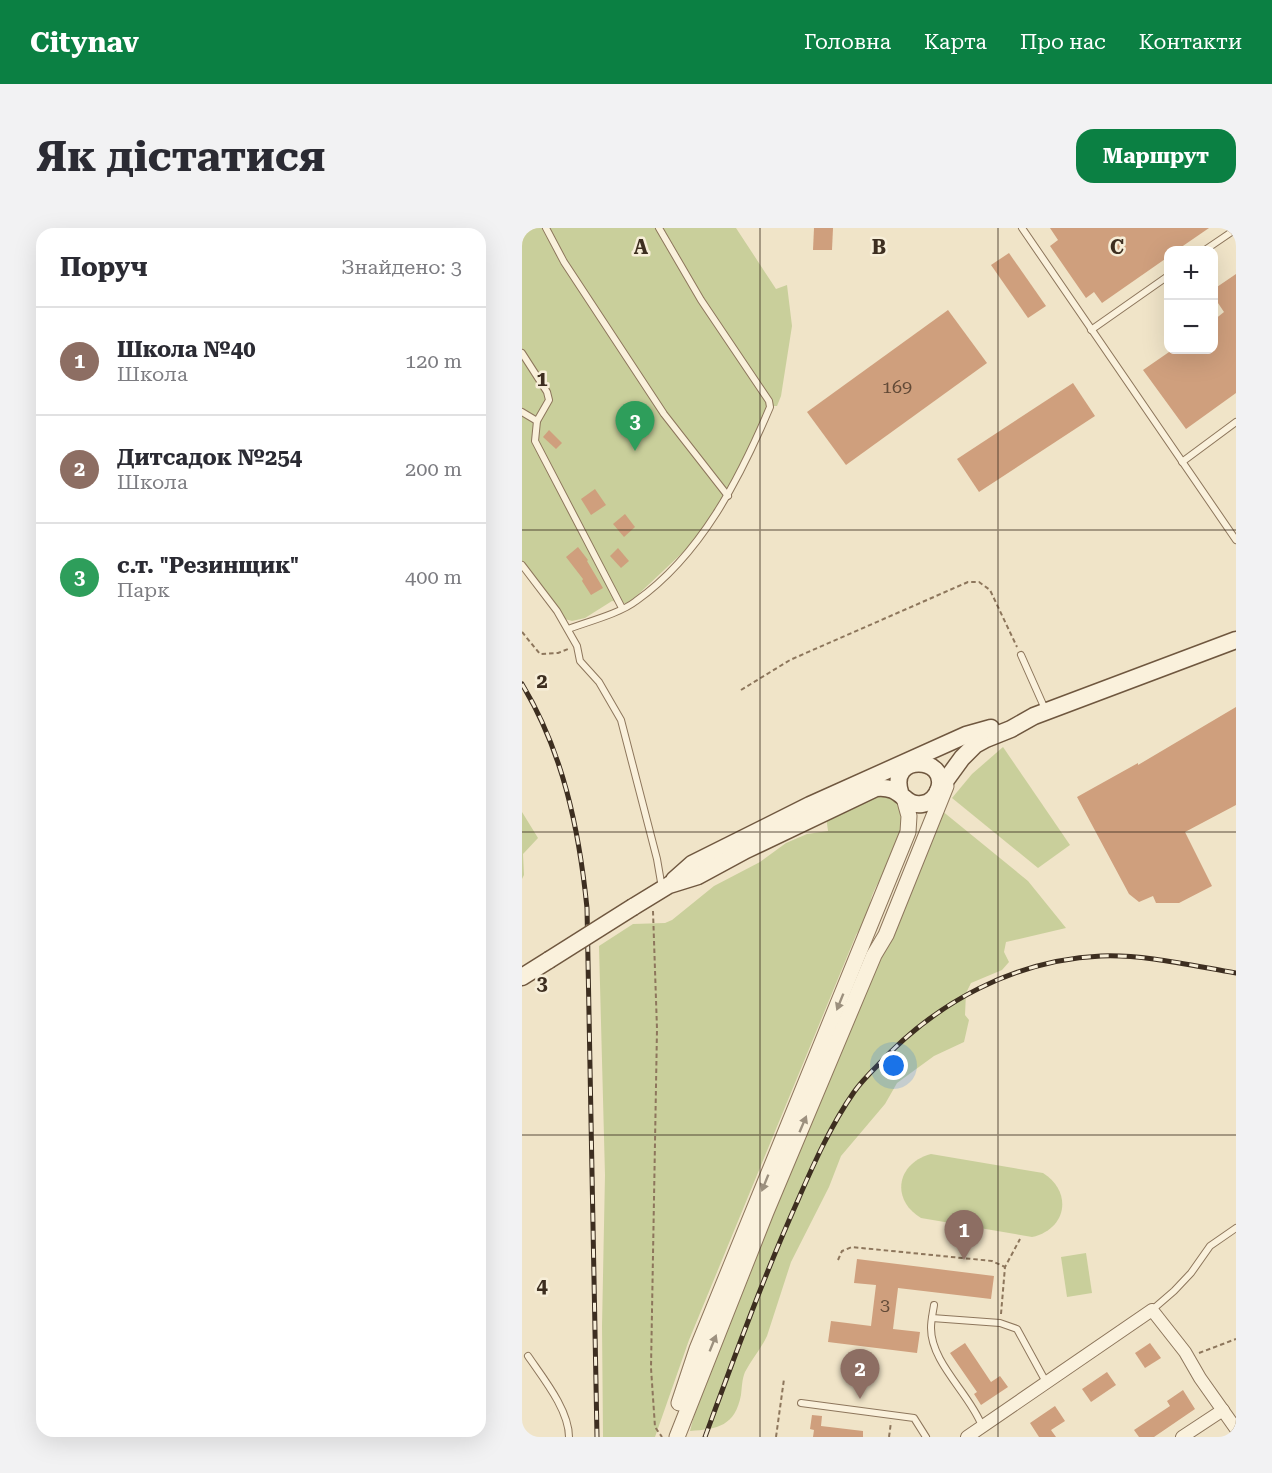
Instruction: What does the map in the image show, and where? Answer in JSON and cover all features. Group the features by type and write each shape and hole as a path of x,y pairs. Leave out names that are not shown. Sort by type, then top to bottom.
{"main road":[{"path":"661,890 698,876 746,849 868,791 885,787 916,804 923,804 936,794 975,745 986,739 1040,714 1234,643"},
{"path":"522,977 661,890 692,864 810,805 991,728 1040,714"},
{"path":"902,795 898,779 905,766 966,735 991,728"},
{"path":"905,766 931,767 936,772 940,785 936,794"}],"street":[{"path":"677,1437 758,1234 955,768"},
{"path":"874,955 879,933 936,794"},
{"path":"667,1437 702,1338 908,832 909,816 902,795"},
{"path":"967,1437 1152,1310 1189,1357 1200,1378 1236,1429"},
{"path":"1182,1437 1223,1410"}],"lane":[{"path":"546,228 564,262 664,414 728,496"},
{"path":"568,629 635,603 695,543 728,496 770,407 769,401 701,300 659,228"},
{"path":"1025,229 1091,330 1236,540"},
{"path":"1211,246 1236,229"},
{"path":"1091,330 1164,279"},
{"path":"522,353 549,400 537,421 536,441 622,608"},
{"path":"522,412 537,421"},
{"path":"1182,462 1236,422"},
{"path":"522,565 557,611 577,646 580,661 599,682 621,720 657,859 661,890"},
{"path":"1021,655 1040,714"},
{"path":"1152,1310 1191,1273 1210,1246 1236,1228"},
{"path":"934,1305 931,1329 942,1363 976,1411 982,1426"},
{"path":"932,1318 1000,1323 1017,1329 1046,1382"},
{"path":"528,1356 563,1413 569,1429 569,1437"},
{"path":"801,1403 914,1418 926,1437"}],"path":[{"path":"741,690 790,660 968,582 979,582 990,590 1021,655"},
{"path":"522,632 540,654 558,653 577,646"},
{"path":"661,890 654,918 657,1029 651,1368 655,1426 662,1437"},
{"path":"1000,1323 1005,1267 1020,1239"},
{"path":"838,1260 842,1251 852,1246 992,1261 1005,1267"},
{"path":"1189,1357 1236,1340"},
{"path":"776,1437 784,1379"},
{"path":"889,1437 892,1415"}],"green space":[{"path":"522,228 736,228 776,289 787,285 792,326 781,396 777,406 768,406 734,479 697,539 628,604 612,601 585,618 572,621 565,619 522,564 522,414 540,419 552,401 546,387 522,350"},
{"path":"522,357 545,392 547,400 536,420 522,411"},
{"path":"1003,747 1070,845 1038,868 952,798 972,774"},
{"path":"879,792 893,799 899,809 901,822 899,837 873,894 868,914 856,935 689,1340 655,1437 603,1437 602,1326 605,1175 599,946 633,924 665,923 672,920 714,886 760,862 786,843 807,834 828,831 826,816"},
{"path":"941,810 1028,881 1066,928 1006,942 1004,952 1009,962 1002,970 971,983 966,993 965,1015 969,1020 964,1042 934,1056 897,1083 885,1104 841,1156 829,1187 791,1262 767,1336 745,1372 741,1395 734,1413 724,1424 717,1427 690,1431 696,1408 695,1394 891,935"},
{"path":"522,812 538,838 523,854 524,875 522,879"},
{"path":"931,1154 1043,1173 1059,1190 1062,1209 1059,1218 1044,1233 1032,1237 921,1218 905,1201 902,1182 911,1165"},
{"path":"1086,1253 1092,1293 1067,1297 1061,1257"}],"building":[{"path":"814,228 833,228 832,250 813,250"},
{"path":"1050,228 1209,228 1183,246 1164,246 1164,260 1102,303 1094,292 1086,298 1050,246 1058,240"},
{"path":"1009,253 1046,306 1028,318 991,265"},
{"path":"1236,274 1236,393 1186,429 1143,370 1166,354 1218,354 1218,317 1224,312 1218,303 1218,286"},
{"path":"948,310 987,363 846,465 807,412"},
{"path":"1073,383 1095,416 979,492 957,459"},
{"path":"549,430 562,443 556,449 543,437"},
{"path":"595,489 606,505 591,515 581,499"},
{"path":"625,514 635,527 624,537 613,524"},
{"path":"578,547 603,588 591,595 583,579 566,557"},
{"path":"618,548 629,561 621,568 610,556"},
{"path":"1236,707 1236,805 1185,832 1212,886 1179,903 1156,903 1153,896 1139,902 1129,894 1077,797 1138,763 1138,765"},
{"path":"857,1259 994,1276 991,1299 898,1288 893,1329 920,1332 917,1353 828,1342 831,1321 871,1326 876,1285 854,1283"},
{"path":"965,1343 991,1382 1000,1376 1008,1387 981,1405 974,1394 977,1392 950,1353"},
{"path":"1150,1343 1161,1358 1145,1368 1135,1353"},
{"path":"1107,1372 1116,1385 1091,1402 1082,1389"},
{"path":"1183,1390 1195,1409 1154,1437 1139,1437 1134,1430 1170,1406 1167,1401"},
{"path":"1055,1406 1065,1421 1051,1430 1056,1437 1039,1437 1030,1423"},
{"path":"812,1415 822,1416 821,1426 863,1431 863,1437 813,1437 814,1430 810,1429"}],"railway":[{"path":"522,684 548,737 567,792 574,820 587,908 597,1437"},
{"path":"705,1437 749,1318 823,1144 857,1088 901,1042 925,1022 979,988 1038,966 1069,959 1101,956 1134,957 1236,973"}],"place":[{"name":"с.т. \"Резинщик\"","path":"635,451"},
{"name":"Школа №40","path":"964,1260"},
{"name":"Дитсадок №254","path":"860,1399"}]}
